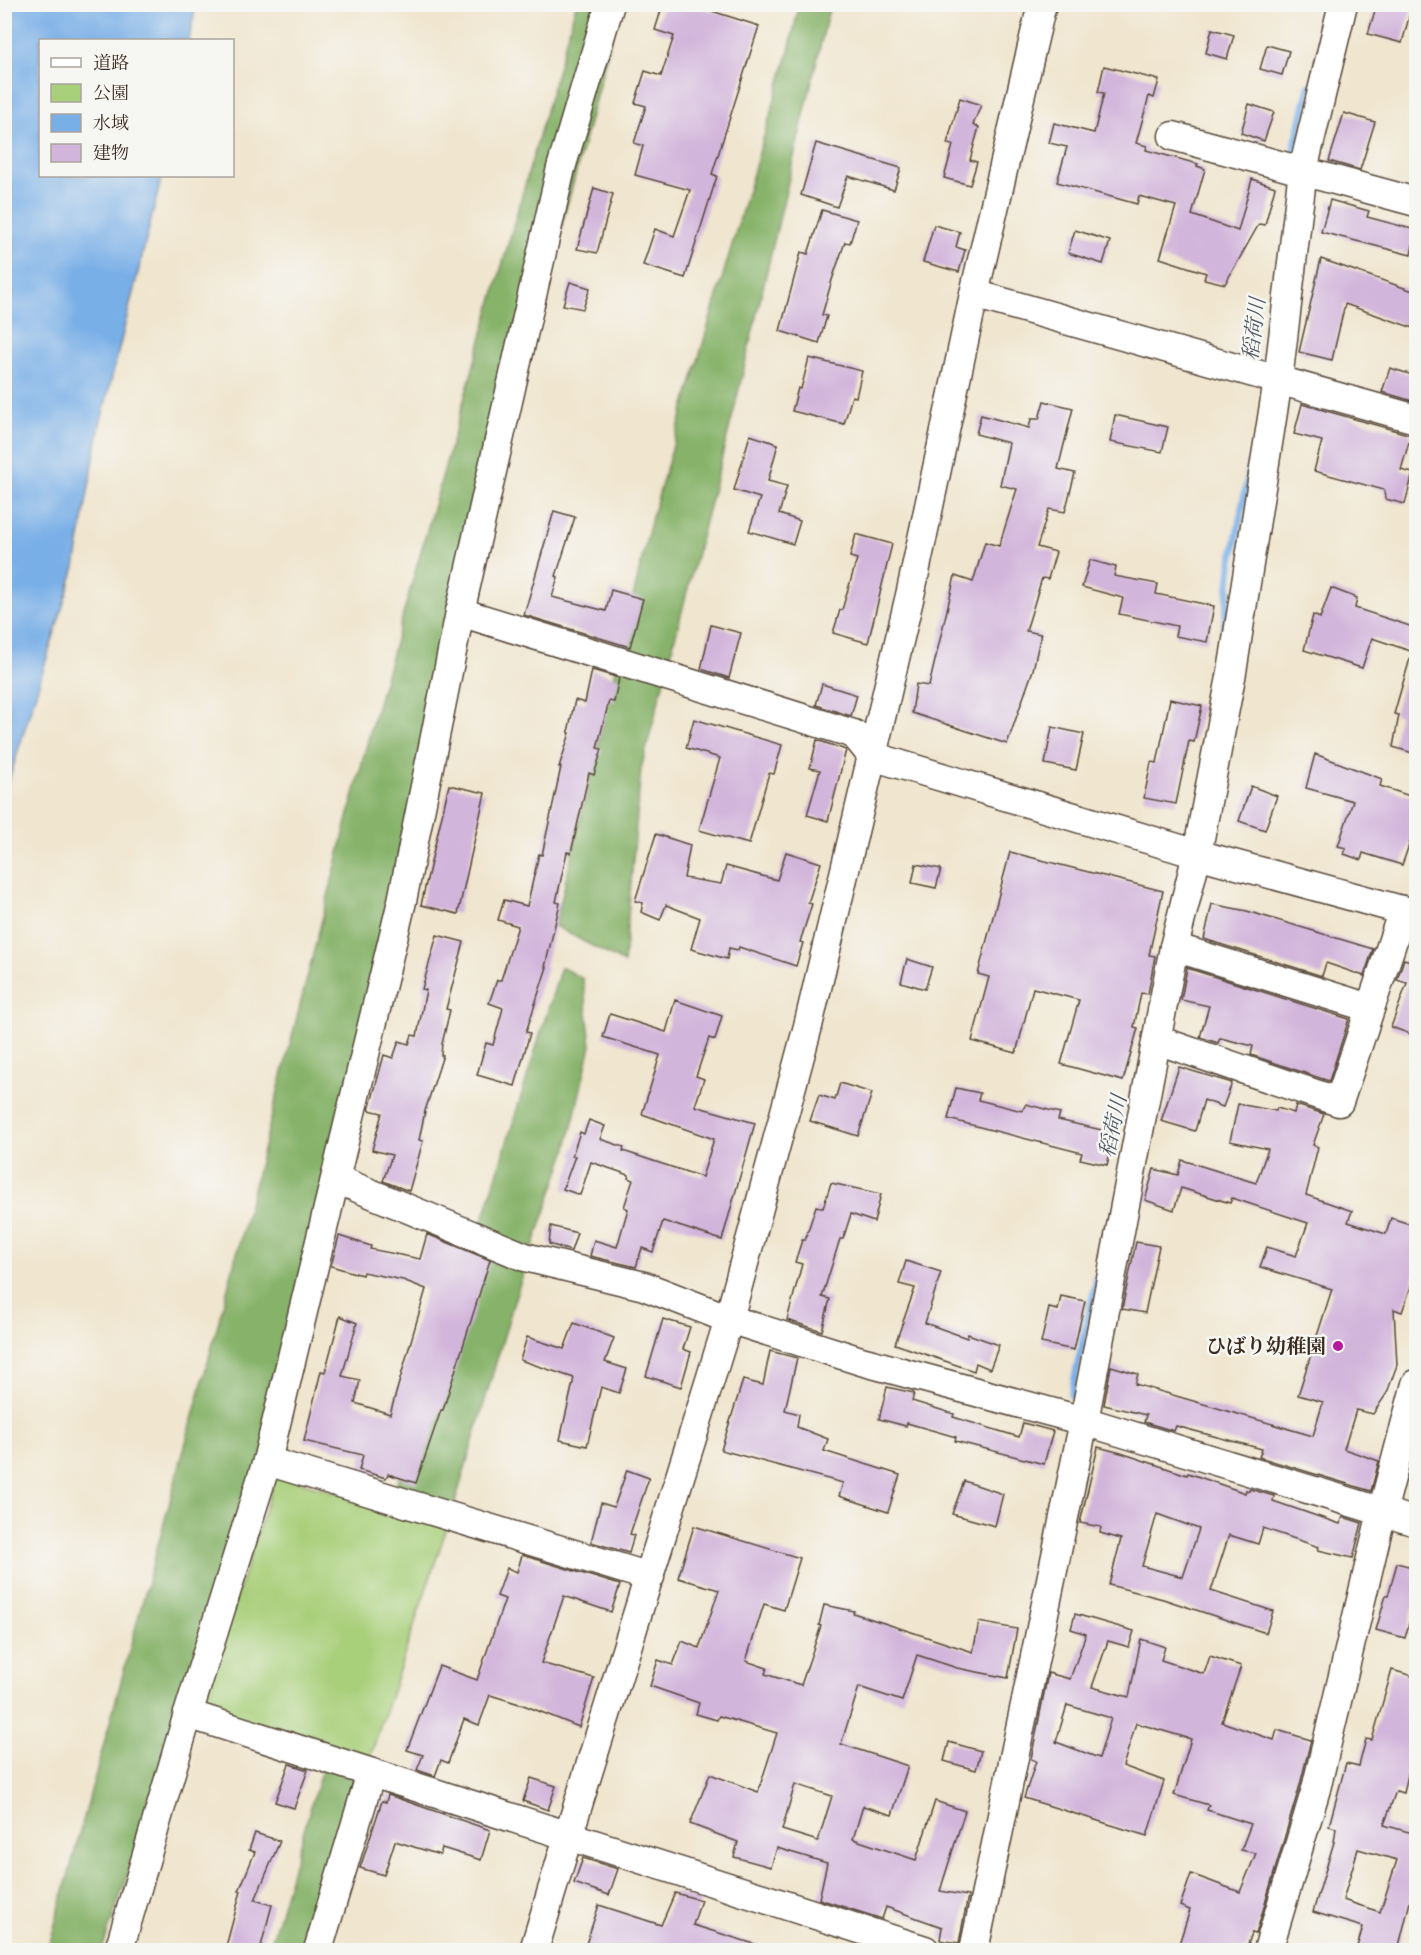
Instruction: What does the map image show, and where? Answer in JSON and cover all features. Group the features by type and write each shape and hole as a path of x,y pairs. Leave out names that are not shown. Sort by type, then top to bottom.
{"street":[{"path":"119,1950 188,1714 267,1461 402,902 460,612 561,168 610,4"},
{"path":"534,1950 729,1319 808,1026 913,579 974,294 1042,4"},
{"path":"974,1950 1084,1421 1174,947 1197,854 1232,672 1268,377 1290,167 1343,4"},
{"path":"1173,136 1416,202"},
{"path":"974,294 1416,418"},
{"path":"460,612 854,734 872,756 1197,854 1410,912 1370,1008 1339,1102 1157,1040"},
{"path":"1174,947 1370,1008"},
{"path":"336,1179 525,1257 644,1286 729,1319 861,1361 1084,1421 1416,1522"},
{"path":"1268,1950 1316,1788 1382,1512 1416,1384"},
{"path":"267,1461 650,1577"},
{"path":"188,1714 925,1950"},
{"path":"318,1950 371,1773"}],"green space":[{"path":"576,5 620,5 460,612 267,1461 102,1950 48,1950 227,1291 372,724"},
{"path":"799,5 830,5 734,410 641,769 624,963 555,926 652,517 789,51"},
{"path":"561,967 583,979 591,1045 566,1152 515,1298 451,1516 392,1498 486,1210"},
{"path":"276,1475 448,1524 368,1763 202,1704"},
{"path":"325,1758 371,1773 319,1950 269,1950"}],"water":[{"path":"5,4 196,5 189,39 39,39 39,177 162,177 99,429 75,567 5,793"}],"building":[{"path":"663,4 690,4 759,26 712,174 717,176 685,278 643,265 655,229 674,236 690,190 635,175 643,146 634,143 646,106 635,103 645,71 661,76 674,36 655,30"},
{"path":"1377,4 1390,4 1411,10 1402,43 1368,34"},
{"path":"1212,29 1234,35 1227,59 1206,53"},
{"path":"1267,45 1289,51 1282,75 1260,69"},
{"path":"1104,66 1159,80 1154,98 1149,96 1136,143 1147,146 1146,150 1198,164 1197,166 1205,169 1192,215 1238,231 1252,179 1275,187 1265,225 1259,224 1225,284 1204,279 1206,273 1160,258 1176,206 1139,196 1137,204 1057,182 1067,147 1049,143 1054,123 1094,133 1104,93 1098,92"},
{"path":"960,98 981,105 973,125 979,127 970,160 977,162 970,185 944,178 953,145 947,144"},
{"path":"1249,104 1274,112 1264,141 1241,133"},
{"path":"1344,113 1375,122 1360,170 1329,161"},
{"path":"816,143 901,168 894,190 848,176 837,207 801,195"},
{"path":"594,188 613,194 597,253 577,249"},
{"path":"1330,200 1369,211 1367,217 1416,230 1411,255 1321,232"},
{"path":"822,210 857,220 850,243 845,242 832,280 822,315 827,316 819,343 780,331 801,252 808,254"},
{"path":"934,225 960,232 956,247 965,250 959,272 923,262"},
{"path":"1075,230 1110,241 1103,264 1068,253"},
{"path":"1321,259 1416,292 1416,329 1345,304 1332,360 1299,352"},
{"path":"570,282 590,288 583,309 563,305"},
{"path":"809,358 862,371 856,397 852,396 844,424 792,411 798,388 801,389"},
{"path":"1390,368 1416,376 1416,402 1382,392"},
{"path":"1044,401 1073,408 1058,469 1075,473 1065,512 1049,509 1037,547 1056,552 1048,579 1042,578 1026,631 1041,634 1033,670 1007,744 912,713 916,684 929,686 955,576 973,582 985,542 999,546 1017,489 1000,485 1009,443 976,434 981,415 1029,428 1031,419 1039,419"},
{"path":"1302,404 1411,435 1401,470 1413,473 1405,504 1385,499 1384,490 1314,471 1322,441 1294,434"},
{"path":"1115,415 1168,427 1162,452 1110,442"},
{"path":"750,435 778,444 768,481 787,486 779,514 800,521 793,544 749,531 760,498 734,490"},
{"path":"554,511 575,517 556,576 558,577 552,597 606,611 611,590 643,599 630,647 524,615"},
{"path":"856,534 892,544 868,643 833,633 857,559 850,557"},
{"path":"1090,560 1116,567 1114,576 1158,584 1156,594 1214,606 1207,642 1175,636 1177,626 1119,614 1123,598 1082,587"},
{"path":"1331,588 1357,598 1355,608 1416,628 1416,653 1372,638 1362,668 1304,650 1313,615 1320,618"},
{"path":"711,625 741,633 729,678 701,669"},
{"path":"1411,655 1416,655 1416,754 1393,747 1399,715 1394,714"},
{"path":"592,670 619,678 614,702 609,701 597,748 602,749 594,775 589,773 571,853 567,852 556,902 560,903 545,967 547,967 526,1032 530,1033 515,1086 477,1075 486,1043 493,1045 503,1008 489,1003 497,980 501,980 518,926 498,920 504,900 527,906 539,854 542,855 561,767 559,767 570,733 568,732 575,700 585,703"},
{"path":"822,684 857,695 851,716 816,705"},
{"path":"1170,699 1202,706 1194,742 1189,741 1176,804 1144,798 1151,762 1157,763"},
{"path":"694,719 782,745 774,774 769,773 749,844 699,830 720,758 686,748"},
{"path":"1052,727 1084,734 1076,770 1045,764"},
{"path":"817,740 846,750 828,821 807,815 820,770 810,768"},
{"path":"1315,754 1382,779 1380,786 1416,798 1416,825 1402,865 1363,853 1361,860 1344,854 1346,848 1338,846 1353,801 1306,788"},
{"path":"449,785 485,793 458,914 421,905"},
{"path":"1251,786 1277,796 1265,830 1239,821"},
{"path":"656,834 690,845 684,878 721,884 726,866 777,880 786,852 821,863 808,903 812,904 800,942 803,943 796,966 739,947 738,950 729,948 727,959 691,949 700,918 666,905 660,920 641,912 643,903 635,901"},
{"path":"1010,852 1163,891 1149,955 1155,956 1148,994 1141,993 1134,1027 1138,1028 1123,1081 1061,1064 1079,1000 1033,988 1016,1053 972,1041 989,977 978,974"},
{"path":"916,864 941,869 936,888 912,883"},
{"path":"1212,904 1247,911 1373,949 1364,976 1326,963 1322,976 1204,939"},
{"path":"437,935 464,942 446,1009 450,1010 442,1044 441,1055 443,1055 425,1111 419,1140 423,1141 409,1191 383,1181 392,1155 372,1150 382,1113 369,1110 384,1055 393,1058 399,1041 409,1044 412,1035 417,1036 426,990 422,989"},
{"path":"907,959 932,967 925,989 901,982"},
{"path":"1404,959 1416,963 1416,1036 1391,1027 1407,983 1397,980"},
{"path":"1187,968 1349,1019 1329,1081 1251,1055 1253,1046 1220,1038 1218,1043 1200,1037 1209,1006 1181,1000"},
{"path":"675,1000 722,1016 715,1040 709,1038 696,1076 704,1079 695,1106 755,1123 722,1240 663,1221 653,1252 642,1248 636,1267 590,1256 594,1240 617,1247 628,1209 624,1207 633,1180 628,1178 629,1175 591,1162 580,1195 563,1189 575,1156 572,1156 580,1132 584,1134 589,1120 605,1126 600,1139 624,1147 623,1151 702,1177 714,1139 642,1114 660,1055 603,1037 610,1014 666,1032"},
{"path":"1179,1067 1232,1083 1223,1107 1204,1100 1195,1131 1161,1121"},
{"path":"840,1083 872,1093 858,1136 810,1121 819,1095 835,1100"},
{"path":"956,1088 980,1093 978,1100 1022,1111 1026,1104 1060,1113 1058,1120 1115,1133 1107,1165 1080,1159 1082,1153 948,1119"},
{"path":"1238,1104 1276,1111 1277,1108 1294,1113 1296,1105 1324,1114 1313,1145 1318,1147 1306,1195 1352,1211 1348,1222 1386,1234 1391,1218 1416,1226 1416,1272 1402,1312 1394,1309 1397,1365 1387,1393 1373,1414 1356,1410 1344,1449 1379,1461 1371,1491 1259,1457 1262,1449 1176,1426 1174,1431 1144,1422 1146,1415 1104,1405 1111,1366 1138,1374 1135,1384 1313,1436 1323,1402 1298,1395 1332,1289 1260,1267 1267,1247 1296,1256 1308,1223 1232,1198 1230,1203 1181,1188 1174,1210 1145,1200 1154,1169 1178,1175 1182,1160 1256,1183 1268,1149 1230,1141"},
{"path":"831,1183 881,1194 874,1222 851,1214 843,1239 840,1239 822,1297 830,1299 822,1331 787,1320 802,1264 795,1262 802,1240 805,1240 816,1206 823,1208"},
{"path":"551,1226 577,1233 571,1251 549,1244"},
{"path":"427,1234 490,1260 443,1410 441,1410 416,1483 388,1474 386,1478 359,1470 363,1455 304,1441 321,1371 325,1372 340,1316 357,1323 342,1376 360,1380 355,1403 390,1414 426,1289 403,1280 363,1272 362,1275 331,1266 339,1236 371,1246 370,1249 420,1259"},
{"path":"1136,1242 1159,1246 1145,1313 1122,1309"},
{"path":"906,1261 941,1272 925,1323 967,1338 968,1334 999,1345 990,1369 976,1363 974,1371 895,1344 915,1288 899,1284"},
{"path":"1061,1296 1085,1301 1074,1350 1041,1343 1049,1308 1058,1310"},
{"path":"663,1319 690,1327 683,1349 691,1352 681,1387 646,1376"},
{"path":"574,1323 614,1338 605,1362 627,1369 619,1393 601,1387 587,1446 560,1440 574,1378 520,1360 527,1337 564,1349"},
{"path":"770,1351 797,1358 785,1410 799,1414 797,1427 828,1439 824,1451 900,1475 888,1512 839,1496 843,1483 721,1450 743,1380 763,1385"},
{"path":"887,1387 914,1393 912,1401 954,1414 953,1417 1019,1437 1023,1423 1053,1431 1044,1464 955,1441 956,1437 907,1423 906,1426 879,1419"},
{"path":"1098,1447 1187,1475 1188,1473 1245,1493 1250,1489 1274,1496 1273,1501 1340,1524 1343,1517 1362,1523 1353,1558 1318,1550 1319,1547 1263,1528 1258,1544 1229,1535 1211,1591 1273,1611 1266,1633 1163,1599 1109,1585 1121,1539 1100,1533 1101,1527 1080,1523","holes":["1157,1514 1199,1529 1183,1577 1142,1566"]},
{"path":"627,1470 649,1478 630,1534 634,1535 629,1553 591,1542 601,1503 614,1507"},
{"path":"964,1481 1003,1494 995,1526 952,1514"},
{"path":"694,1526 800,1558 784,1610 764,1604 746,1661 767,1668 765,1674 801,1685 821,1626 819,1625 824,1605 854,1611 853,1613 973,1652 979,1622 1017,1629 1008,1678 957,1668 917,1655 902,1701 859,1687 841,1744 908,1766 892,1815 863,1806 853,1839 916,1860 935,1801 965,1811 940,1891 968,1896 959,1943 940,1940 942,1927 886,1907 882,1919 819,1899 827,1863 777,1848 771,1867 734,1857 738,1842 690,1824 710,1774 758,1792 777,1733 719,1716 717,1720 696,1714 699,1703 650,1686 658,1660 673,1665 682,1641 699,1648 719,1590 678,1578","holes":["795,1784 832,1796 818,1841 782,1830"]},
{"path":"522,1555 620,1585 611,1612 564,1596 541,1663 594,1678 579,1727 526,1706 490,1695 479,1725 464,1719 448,1763 441,1760 435,1776 417,1770 423,1755 407,1750 439,1666 477,1680 505,1599 497,1596 507,1568 517,1572"},
{"path":"1397,1563 1416,1568 1416,1598 1405,1638 1376,1630"},
{"path":"1075,1614 1134,1631 1129,1647 1108,1641 1092,1687 1129,1697 1141,1639 1165,1647 1161,1660 1204,1674 1210,1656 1241,1666 1222,1722 1274,1740 1277,1730 1311,1740 1256,1934 1252,1933 1246,1950 1177,1950 1190,1910 1180,1906 1191,1874 1240,1892 1256,1853 1241,1850 1251,1824 1207,1810 1209,1805 1174,1795 1191,1739 1136,1723 1123,1766 1164,1781 1147,1836 1024,1798 1036,1761 1031,1759 1048,1673 1070,1679 1086,1634 1071,1629","holes":["1067,1705 1111,1718 1099,1758 1056,1742"]},
{"path":"1392,1670 1416,1677 1416,1753 1413,1752 1404,1793 1396,1791 1384,1825 1416,1834 1416,1900 1411,1898 1398,1950 1356,1950 1363,1927 1313,1912 1334,1842 1336,1828 1329,1826 1346,1763 1359,1766 1366,1739 1372,1740","holes":["1358,1849 1397,1860 1380,1912 1343,1900"]},
{"path":"949,1742 981,1751 976,1770 944,1761"},
{"path":"289,1764 308,1770 294,1808 275,1802"},
{"path":"531,1778 556,1786 548,1810 523,1801"},
{"path":"388,1795 490,1830 481,1860 442,1848 440,1855 395,1841 384,1875 360,1868 382,1801 386,1802"},
{"path":"255,1833 280,1841 255,1900 272,1905 260,1950 225,1950 241,1891 239,1891 255,1852 249,1850"},
{"path":"583,1858 618,1869 609,1895 574,1883"},
{"path":"675,1893 701,1900 693,1925 761,1946 760,1950 584,1950 599,1905 661,1925"}],"waterway":[{"name":"稻荷川","path":"1292,159 1309,86"},
{"name":"稻荷川","path":"1224,631 1231,566 1252,456"},
{"name":"稻荷川","path":"1071,1395 1097,1278"}],"place":[{"name":"ひばり幼稚園","path":"1338,1346"}]}
